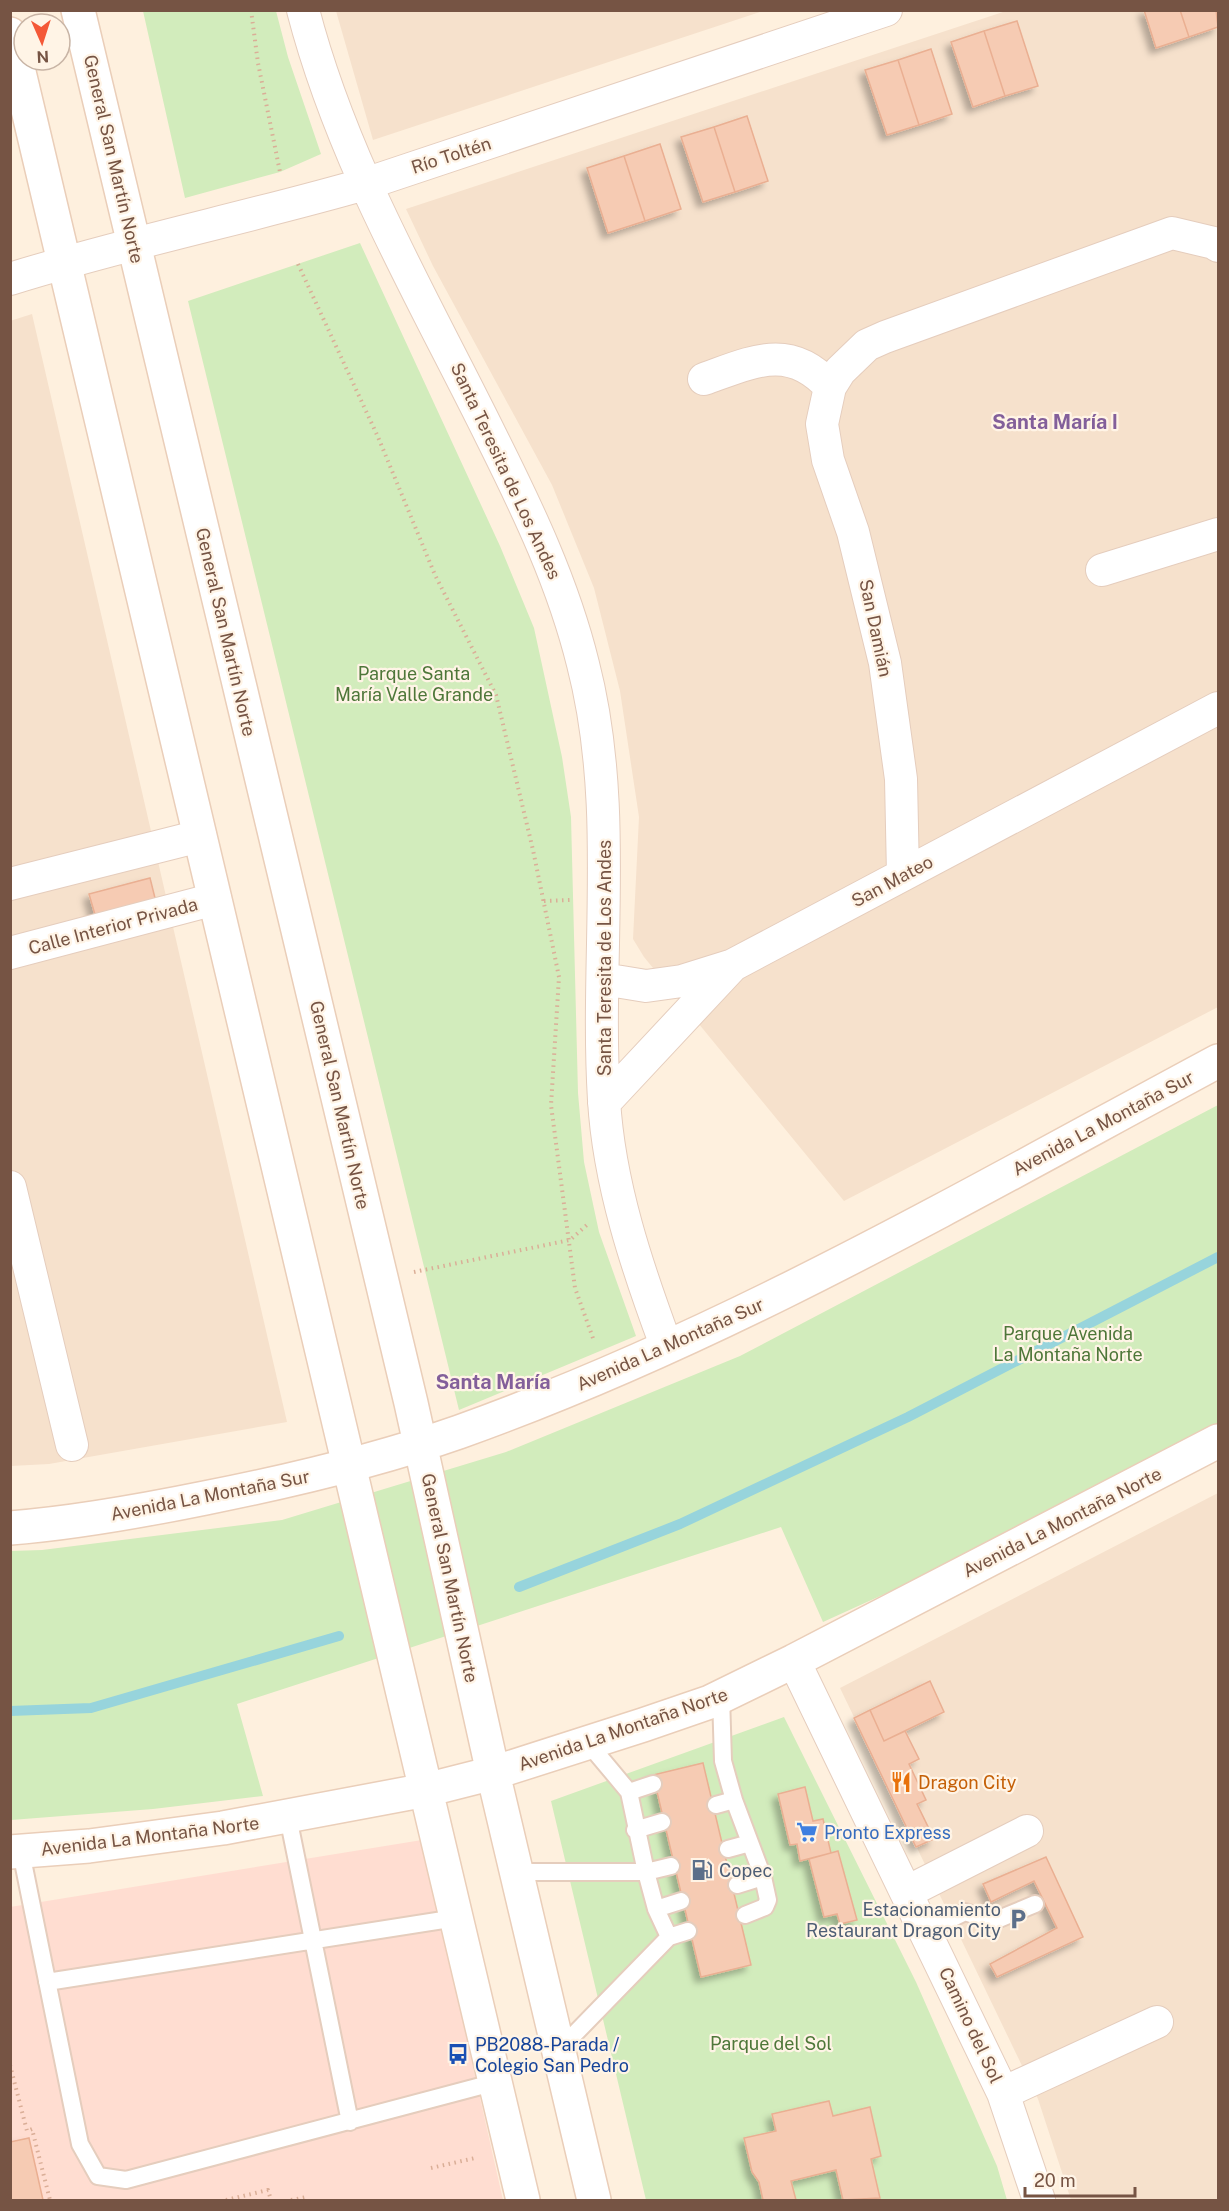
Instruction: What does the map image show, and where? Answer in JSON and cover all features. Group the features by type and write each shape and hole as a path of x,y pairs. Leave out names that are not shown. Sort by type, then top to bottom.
{"main road":[{"name":"General San Martín Norte","path":"78,10 381,1277 493,1773 594,2200"},
{"path":"10,34 523,2200"},
{"name":"Avenida La Montaña Sur","path":"10,1527 142,1511 277,1484 459,1432 603,1376 666,1345 742,1313 819,1275 1218,1061"},
{"name":"Avenida La Montaña Norte","path":"16,1852 157,1838 288,1817 426,1790 493,1773 588,1743 721,1696 794,1661 1218,1441"}],"street":[{"name":"Santa Teresita de Los Andes","path":"303,10 320,67 365,184 539,533 570,617 594,715 601,767 604,825 604,1103 611,1161 620,1203 666,1345"},
{"name":"Río Toltén","path":"10,279 133,243 286,207 365,184 886,10"},
{"name":"San Damián","path":"903,875 901,779 885,663 853,532 823,442 822,424 830,387 852,357 867,345 896,333 1172,233 1218,246"},
{"path":"704,379 754,361 777,359 799,363 811,370 830,387"},
{"path":"1102,570 1218,534"},
{"name":"San Mateo","path":"604,1103 733,964 1218,708"},
{"path":"10,884 200,836"},
{"name":"Calle Interior Privada","path":"10,953 215,899"},
{"path":"603,979 646,986 682,981 733,964"},
{"path":"10,1187 15,1228 72,1445"},
{"name":"Camino del Sol","path":"794,1661 1003,2093 1039,2200"},
{"path":"907,1892 1027,1831"},
{"path":"1003,2093 1157,2022"}],"lane":[{"path":"721,1696 715,1763 734,1800 763,1876 768,1900 765,1907 745,1915"},
{"path":"588,1743 629,1792 635,1830 656,1909 669,1937"},
{"path":"629,1792 653,1784"},
{"path":"716,1805 734,1800"},
{"path":"288,1817 350,2121"},
{"path":"635,1830 662,1822"},
{"path":"728,1849 750,1843"},
{"path":"16,1852 47,1982 80,2144 98,2176 126,2180 496,2082"},
{"path":"516,1872 646,1872 671,1866"},
{"path":"737,1885 763,1876"},
{"path":"656,1909 681,1902"},
{"path":"926,1931 965,1912 994,1921 1035,1904"},
{"path":"47,1982 456,1918"},
{"path":"558,2051 669,1937 688,1931"}],"path":[{"path":"251,10 258,63 286,207"},
{"path":"298,264 378,437 435,576 496,695 533,850 559,977 551,1105 575,1287 598,1352 603,1376"},
{"path":"381,1277 570,1240 602,1211 620,1203"},
{"path":"10,2065 27,2131 32,2129 50,2200"},
{"path":"431,2168 475,2158"},
{"path":"226,2200 268,2190 271,2200"},
{"path":"291,2200 308,2197"}],"shaded area":[{"path":"336,10 763,11 373,140"},
{"path":"1006,11 1218,11 1218,1007 844,1201 644,957 633,939 639,817 620,691 594,588 552,485 433,266 406,209"},
{"path":"32,314 287,1422 49,1464 11,1466 10,321"},
{"path":"1218,1493 1218,2200 1071,2200 1038,2099 840,1688"},
{"path":"422,1840 503,2200 11,2200 10,1907"}],"green space":[{"path":"143,11 276,11 288,57 321,154 280,172 185,198"},
{"name":"Parque Santa María Valle Grande","path":"360,243 500,546 534,628 562,757 571,817 578,1093 584,1162 599,1232 636,1336 459,1410 188,301"},
{"name":"Parque Avenida La Montaña Norte","path":"1218,1105 1218,1425 933,1572 823,1622 781,1527 237,1704 263,1796 153,1809 11,1820 10,1551 42,1550 282,1520 506,1452 740,1356"},
{"name":"Parque del Sol","path":"784,1717 916,1982 997,2166 1007,2200 646,2200 551,1801"}],"building":[{"path":"1144,10 1180,10 1189,37 1156,48"},
{"path":"1180,10 1216,10 1218,27 1189,37"},
{"path":"1017,21 1038,86 1005,96 984,31"},
{"path":"984,31 1005,96 973,107 951,42"},
{"path":"931,49 952,114 919,125 898,60"},
{"path":"898,60 919,125 887,135 865,70"},
{"path":"747,116 768,181 735,192 714,127"},
{"path":"714,127 735,192 703,202 681,137"},
{"path":"660,144 681,209 645,221 624,156"},
{"path":"624,156 645,221 608,233 587,168"},
{"path":"150,878 156,902 96,918 89,894"},
{"path":"930,1681 944,1712 884,1741 870,1710"},
{"name":"Dragon City","path":"870,1710 884,1741 905,1731 919,1759 909,1764 926,1800 917,1804 934,1839 916,1847 854,1718"},
{"name":"Copec","path":"703,1763 751,1965 701,1977 653,1775"},
{"name":"Pronto Express","path":"805,1787 813,1821 823,1819 831,1853 800,1861 797,1844 790,1845 778,1794"},
{"path":"838,1851 857,1920 840,1924 837,1914 824,1917 809,1859"},
{"path":"1046,1857 1083,1937 997,1977 990,1964 1057,1928 1034,1881 991,1902 983,1884"},
{"path":"829,2101 833,2116 870,2107 881,2156 871,2159 880,2198 843,2200 836,2170 791,2181 796,2200 763,2200 759,2182 752,2172 744,2138 776,2131 772,2114"},
{"path":"29,2138 43,2200 10,2200 10,2142"}],"waterway":[{"path":"519,1587 680,1524 908,1417 1218,1257"},
{"path":"10,1711 91,1708 339,1636"}],"place":[{"name":"Dragon City","path":"901,1782"},
{"name":"Pronto Express","path":"807,1832"},
{"name":"Copec","path":"702,1870"},
{"name":"Estacionamiento Restaurant Dragon City","path":"1018,1919"},
{"name":"PB2088-Parada / Colegio San Pedro","path":"458,2054"}],"district":[{"name":"Santa María I","path":"1055,422"},
{"name":"Santa María","path":"493,1382"}]}
